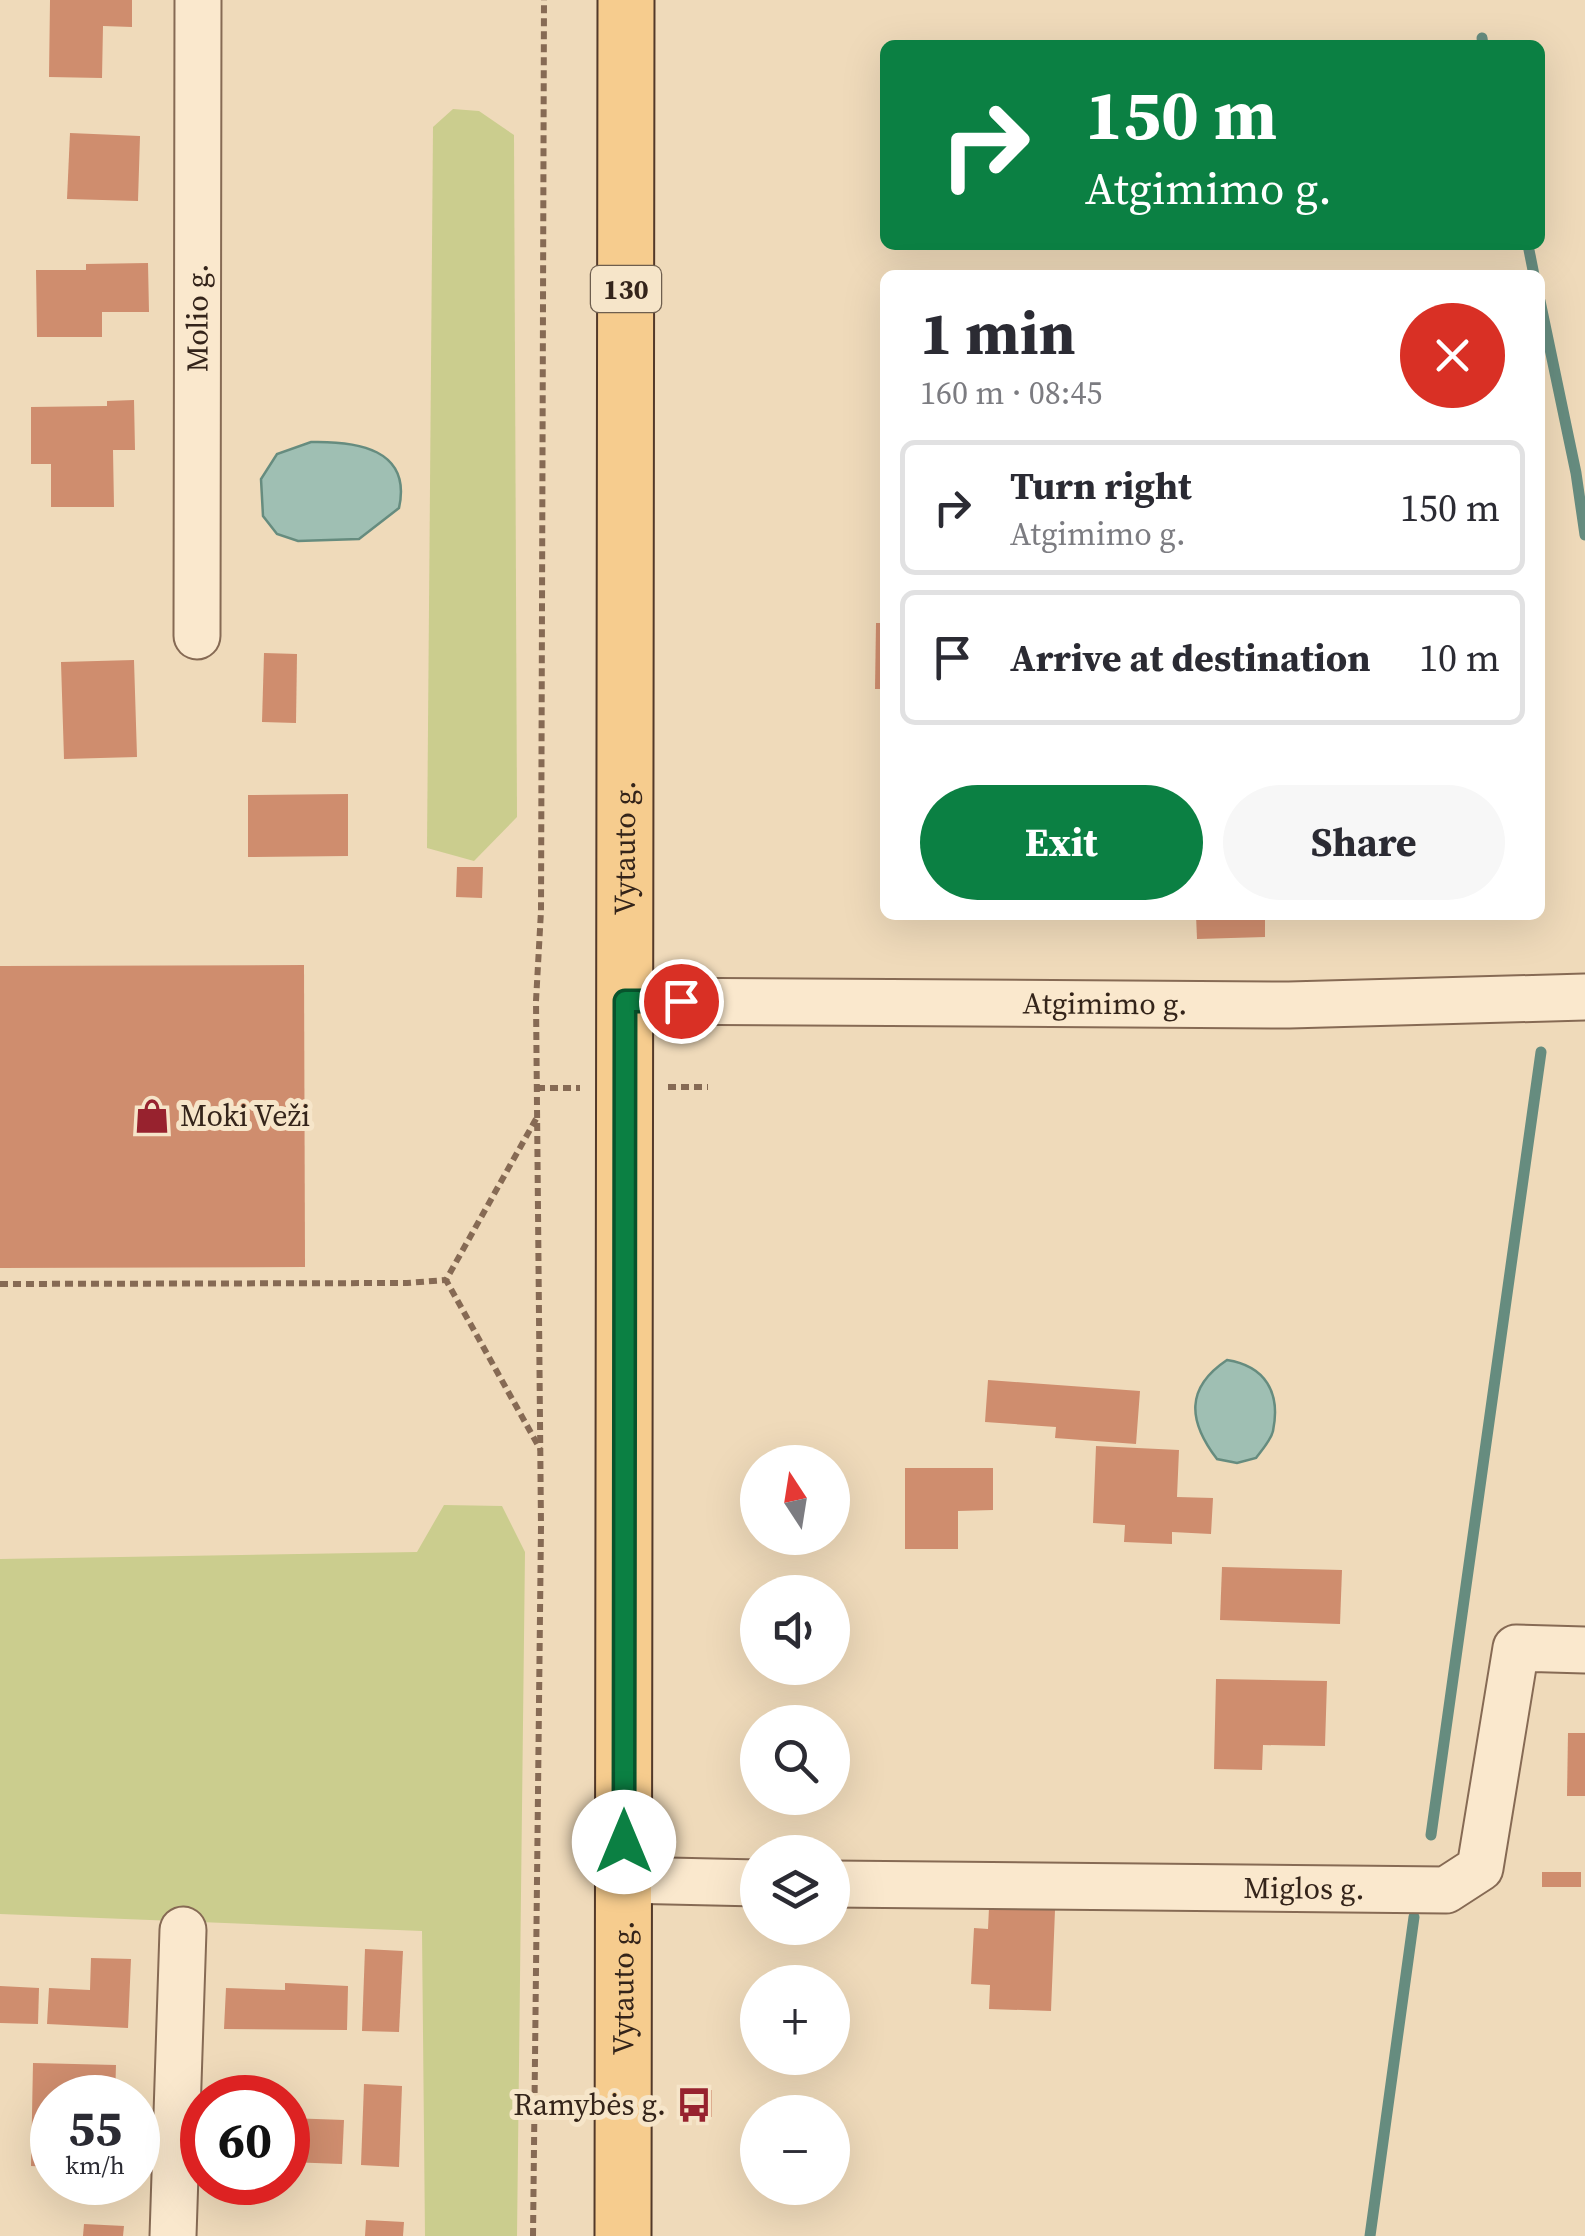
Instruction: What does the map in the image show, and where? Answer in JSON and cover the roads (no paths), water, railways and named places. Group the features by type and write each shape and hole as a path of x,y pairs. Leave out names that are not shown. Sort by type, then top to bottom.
{"main road":[{"name":"Vytauto g.","path":"623,2236 626,0"}],"street":[{"name":"Molio g.","path":"197,636 198,0"},
{"name":"Atgimimo g.","path":"625,1001 1289,1006 1585,996"},
{"name":"Miglos g.","path":"850,1884 1446,1890 1480,1868 1516,1648 1585,1650"},
{"path":"624,1880 740,1883"},
{"path":"173,2236 183,1930"}],"waterway":[{"path":"1529,250 1533,270"},
{"path":"1545,325 1585,535"},
{"path":"1431,1835 1541,1052"},
{"path":"1370,2236 1414,1917"}],"place":[{"name":"Moki Veži","path":"152,1116"},
{"name":"Ramybės g.","path":"694,2105"}]}
